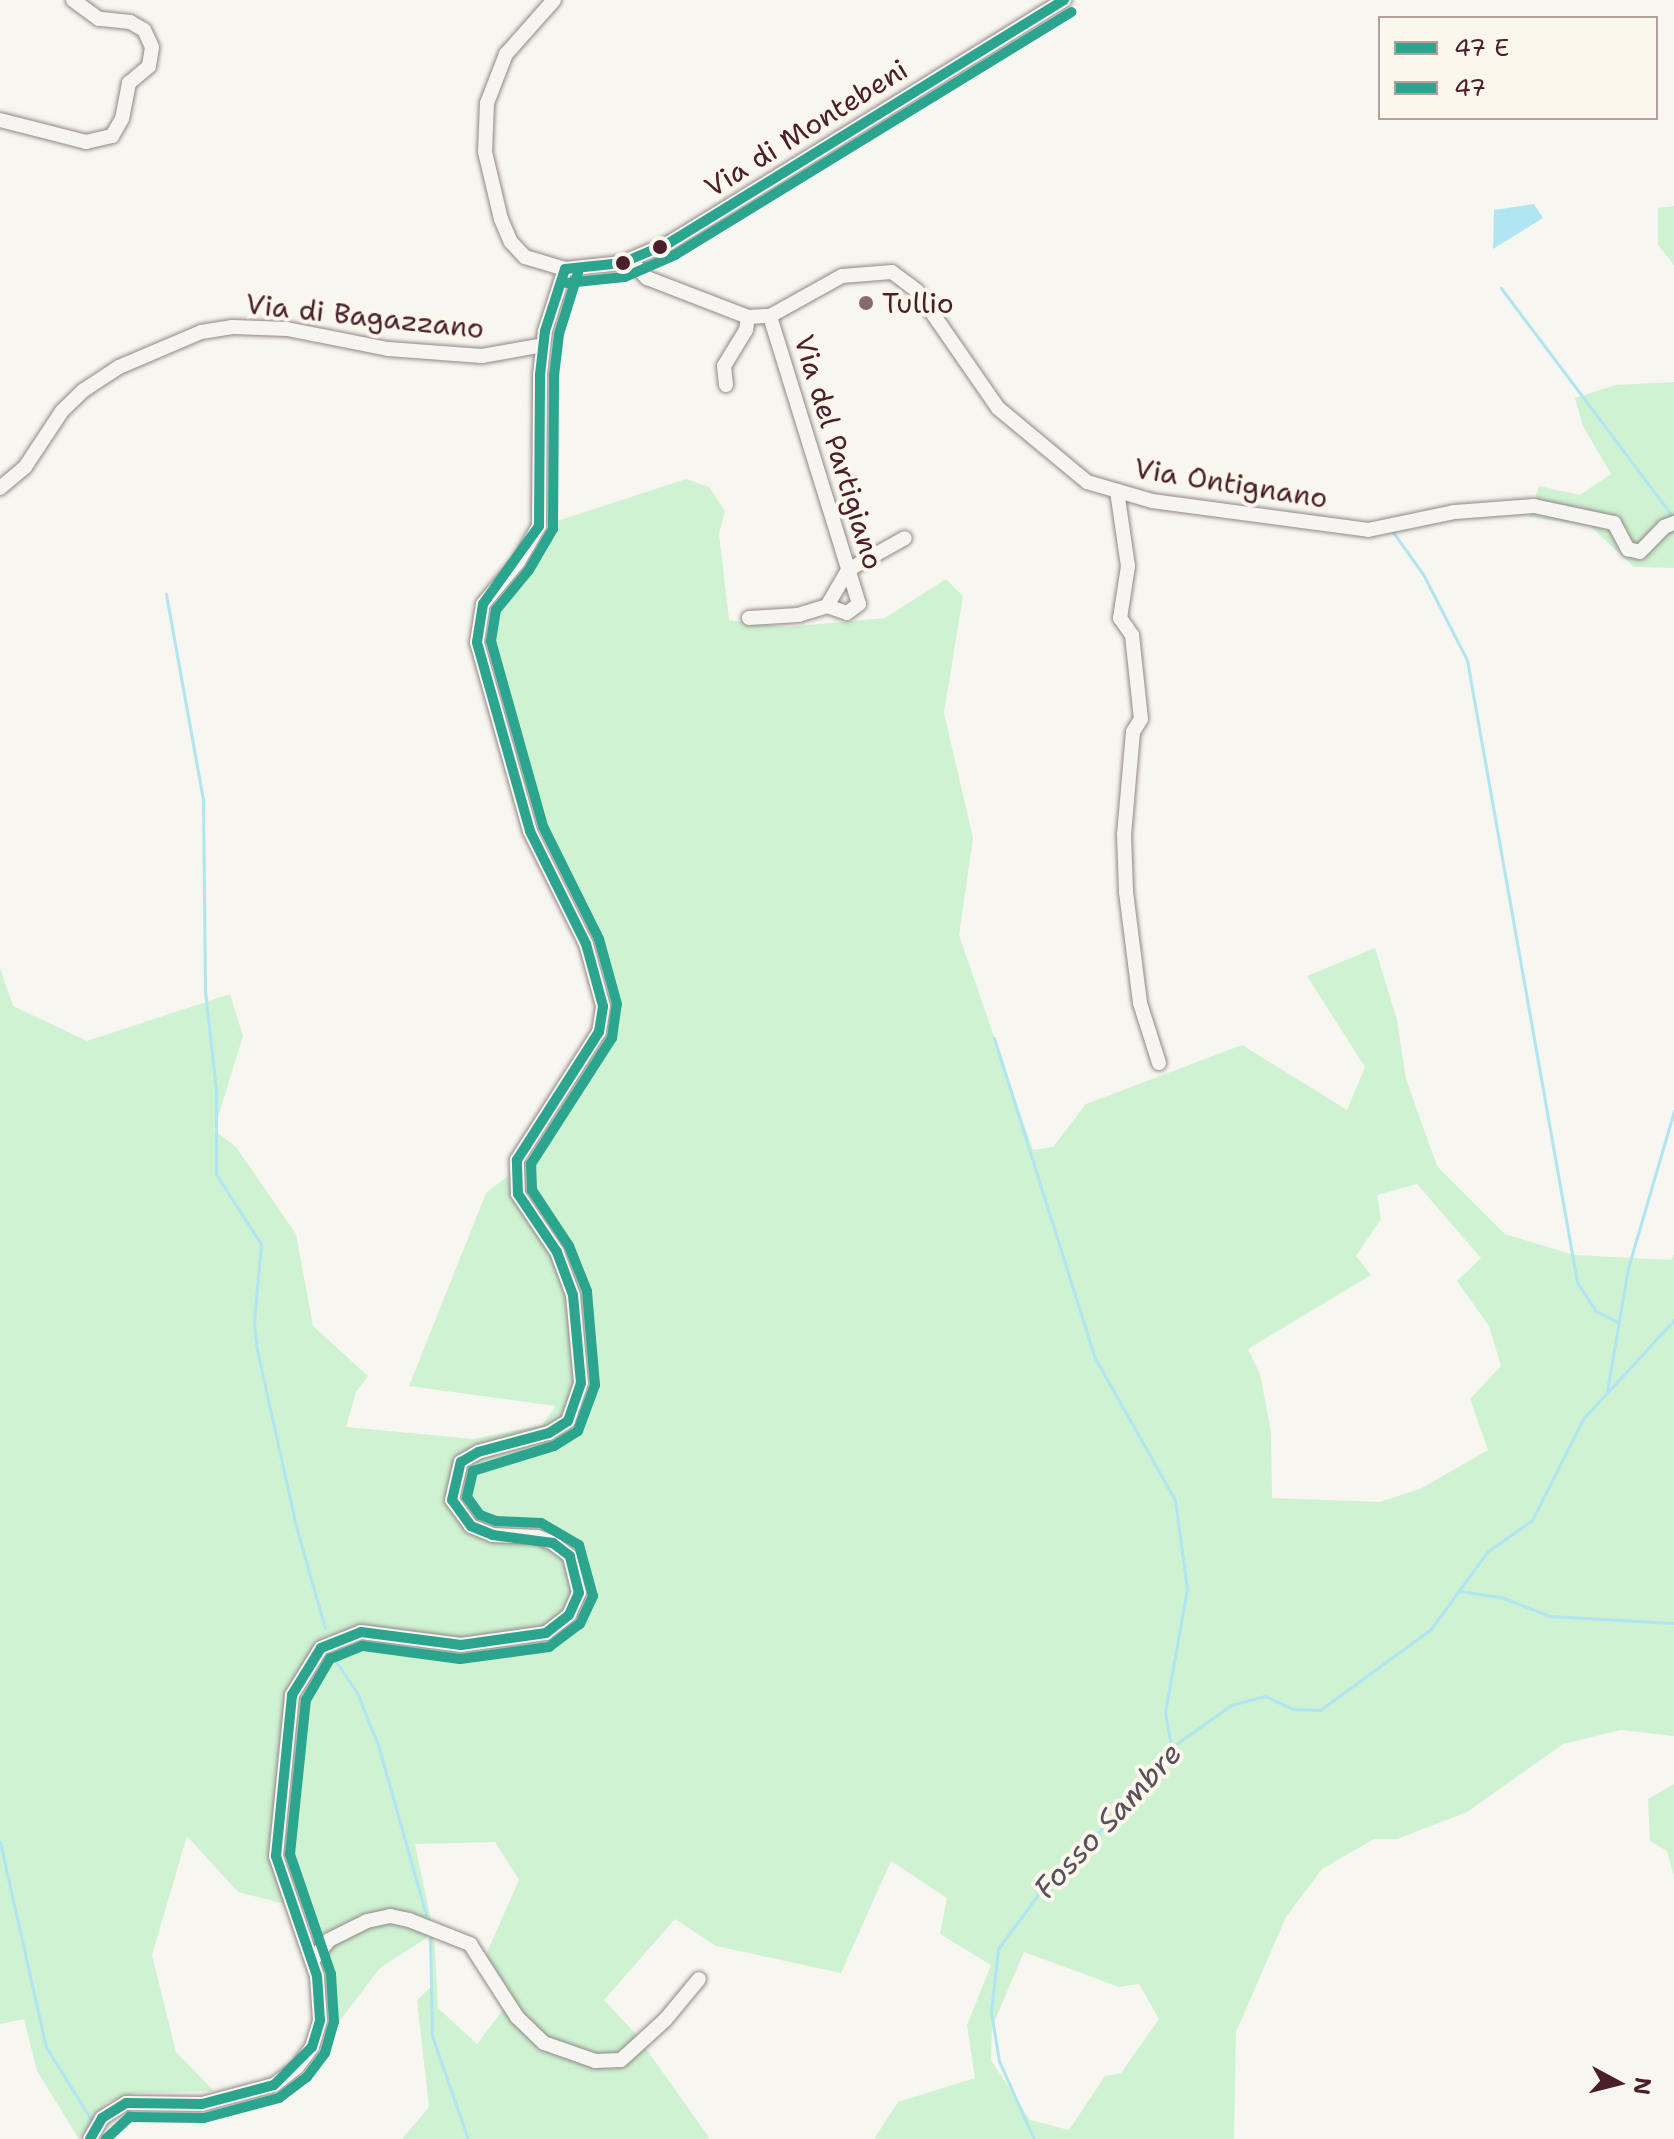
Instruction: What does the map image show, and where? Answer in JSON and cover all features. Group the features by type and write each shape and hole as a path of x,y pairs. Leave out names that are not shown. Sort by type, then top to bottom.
{"street":[{"path":"0,120 86,142 112,136 122,119 129,83 149,66 152,47 144,30 130,22 99,19 73,0"},
{"path":"90,2139 102,2118 126,2103 202,2104 274,2085 297,2067 312,2047 320,2020 312,1961 276,1856 292,1695 307,1663 321,1648 361,1632 461,1645 546,1633 569,1615 579,1593 570,1556 537,1537 493,1535 471,1526 452,1500 461,1462 478,1452 549,1433 568,1421 581,1383 573,1295 557,1252 518,1194 517,1160 591,1046 603,1006 586,944 530,831 477,642 483,604 524,554 539,526 543,345 565,269 525,257 511,242 485,152 487,103 506,54 554,0"},
{"name":"Via di Montebeni","path":"565,269 630,260 711,219 1064,0"},
{"name":"Via Ontignano","path":"630,260 647,278 748,317 770,316 842,276 892,272 917,291 998,408 1087,482 1152,501 1368,530 1455,512 1534,506 1614,523 1628,549 1640,552 1669,525"},
{"name":"Via del Partigiano","path":"770,316 859,604 847,613 827,606"},
{"path":"726,385 724,366 746,330 748,317"},
{"name":"Via di Bagazzano","path":"0,488 25,467 62,411 84,390 119,367 201,332 233,327 287,329 388,349 482,356 543,345"},
{"path":"1117,491 1128,566 1120,618 1132,635 1140,673 1141,719 1133,732 1124,834 1126,892 1140,1003 1159,1063"},
{"path":"749,618 798,615 827,606 848,570 905,538"},
{"path":"312,1961 329,1940 367,1921 390,1916 409,1920 470,1944 517,2017 544,2043 595,2061 621,2060 665,2020 699,1979"}],"green space":[{"path":"1674,206 1674,265 1658,245 1658,208"},
{"path":"1674,382 1674,568 1634,567 1590,526 1529,517 1539,486 1580,495 1611,474 1583,426 1575,398 1616,385"},
{"path":"686,479 709,487 725,511 719,534 729,620 787,627 885,618 946,579 963,596 944,713 973,838 959,935 1033,1150 1053,1147 1086,1104 1242,1045 1347,1110 1365,1067 1307,976 1375,948 1397,1020 1406,1079 1437,1166 1505,1234 1574,1255 1671,1260 1674,1255 1674,1736 1621,1730 1563,1744 1467,1812 1397,1839 1374,1839 1322,1869 1286,1917 1236,2032 1234,2139 874,2139 898,2102 975,2078 967,2025 991,1965 940,1934 947,1898 891,1861 841,1973 716,1946 675,1919 604,2000 635,2033 710,2139 402,2139 429,2107 417,2000 433,1985 431,1935 380,1968 325,2040 308,1910 238,1892 187,1836 152,1955 176,2052 214,2091 136,2093 107,2102 79,2139 37,2071 24,2019 0,2024 0,968 13,1006 87,1041 230,994 243,1036 214,1130 236,1147 296,1234 313,1326 368,1376 356,1392 346,1427 473,1439 542,1425 556,1406 409,1386 486,1193 527,1161 605,1035 608,975 522,779 490,658 491,607 517,578 551,523","holes":["1417,1184 1481,1258 1457,1281 1489,1326 1501,1366 1470,1399 1488,1450 1420,1489 1380,1502 1272,1498 1271,1432 1260,1374 1248,1349 1371,1275 1356,1256 1381,1219 1377,1195","495,1842 519,1880 484,1959 509,2002 477,2044 438,2008 434,1934 415,1844","1024,1952 1119,1987 1139,1984 1159,2019 1121,2073 1105,2076 1069,2130 1030,2120 991,2060 992,2027"]},
{"path":"1674,1784 1674,1876 1667,1851 1650,1841 1648,1799"}],"water":[{"path":"1534,204 1543,218 1493,249 1494,210"}],"waterway":[{"path":"1501,288 1674,518"},
{"path":"1393,532 1423,574 1467,660 1577,1282 1596,1311 1618,1322"},
{"path":"166,594 203,799 205,991 216,1090 216,1174 261,1244 254,1323 257,1350 297,1530 325,1628"},
{"path":"994,1038 1095,1358 1175,1500 1187,1589 1165,1712 1171,1746"},
{"path":"1607,1391 1628,1268 1674,1111"},
{"name":"Fosso Sambre","path":"1034,2139 999,2061 991,2012 998,1949 1058,1867 1090,1842 1172,1747 1231,1705 1265,1696 1293,1709 1320,1710 1431,1629 1487,1552 1532,1520 1583,1419 1674,1320"},
{"path":"1459,1591 1501,1597 1549,1616 1674,1623"},
{"path":"333,1657 357,1693 378,1745 426,1915"},
{"path":"0,1842 46,2047 94,2124"},
{"path":"430,1938 432,2036 468,2139"}],"transit line":[{"path":"565,269 622,263 669,243 1064,0"},
{"name":"47","path":"566,283 625,277 675,255 1071,12"},
{"path":"90,2139 102,2118 126,2103 202,2104 274,2085 312,2047 320,2020 317,1976 276,1856 292,1695 321,1648 361,1632 461,1645 546,1633 569,1615 579,1593 570,1556 553,1543 493,1535 471,1526 452,1500 461,1462 478,1452 549,1433 568,1421 581,1383 573,1295 557,1252 518,1194 517,1160 599,1032 603,1006 586,944 530,831 477,642 483,604 539,526 540,375 545,331 565,269"},
{"name":"47","path":"106,2139 130,2117 204,2118 279,2098 307,2077 325,2053 334,2022 331,1974 290,1854 306,1700 330,1659 363,1646 460,1659 549,1647 580,1624 593,1596 579,1545 541,1523 496,1521 480,1515 467,1497 473,1471 554,1446 578,1431 595,1385 587,1291 569,1246 532,1190 531,1164 612,1038 617,1004 599,939 543,826 491,641 496,610 529,570 553,529 554,376 559,334 578,273"}],"place":[{"name":"Tullio","path":"866,303"}]}
